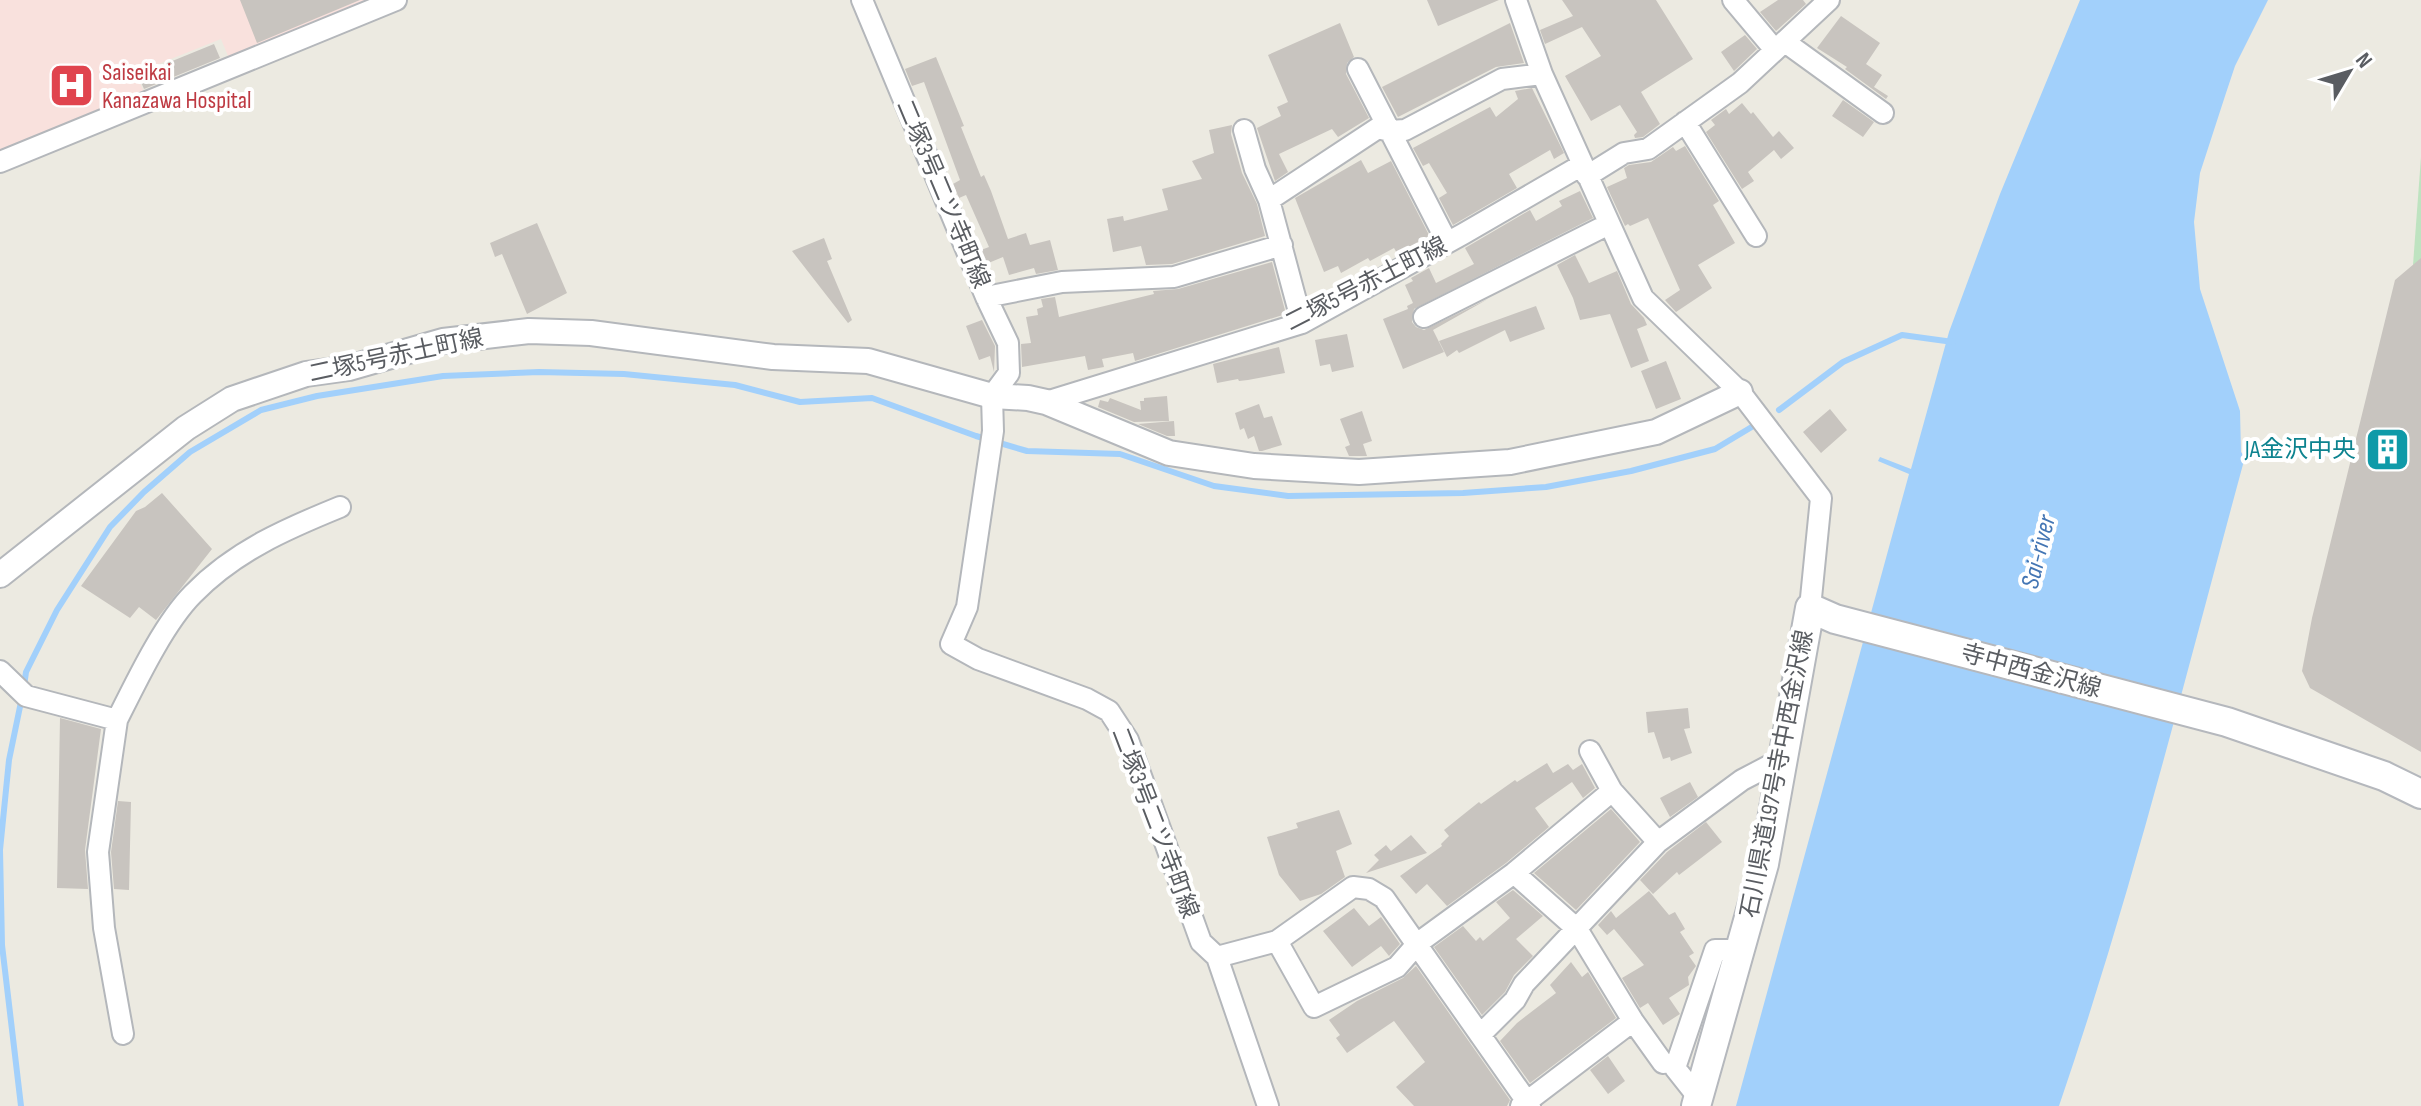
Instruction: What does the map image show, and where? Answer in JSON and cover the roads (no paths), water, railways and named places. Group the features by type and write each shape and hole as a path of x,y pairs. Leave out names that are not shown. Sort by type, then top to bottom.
{"main road":[{"name":"寺中西金沢線","path":"1823,613 2227,722 2384,776 2421,794"},
{"name":"石川県道197号寺中西金沢線","path":"1697,1101 1764,864 1784,758 1823,613"}],"street":[{"path":"0,162 396,0"},
{"name":"二塚3号二ツ寺町線","path":"862,0 1008,343 1009,373 992,396 993,431 967,607 951,644 978,659 1087,699 1109,711 1128,740 1201,942 1217,957"},
{"path":"1516,0 1542,74 1643,298 1740,392 1821,498 1823,613"},
{"path":"1733,0 1780,46 1883,113"},
{"name":"二塚5号赤土町線","path":"1046,402 1302,323 1584,170 1624,153 1648,149 1740,83 1829,0"},
{"path":"1358,69 1447,242"},
{"path":"1269,200 1378,128 1405,130 1502,79 1542,74"},
{"path":"1685,122 1756,236"},
{"path":"1244,130 1255,169 1269,200 1302,323"},
{"path":"1424,317 1609,224"},
{"path":"986,297 1062,282 1174,277 1282,245"},
{"name":"二塚5号赤土町線","path":"0,575 186,428 232,399 306,374 349,368 443,341 529,331 591,333 773,357 868,361 992,396 1046,402 1169,453 1254,466 1359,472 1510,462 1656,432 1740,392"},
{"path":"123,1034 104,928 98,852 117,720 169,626 191,596 225,565 268,538 340,507"},
{"path":"12,683 117,720"},
{"path":"1590,751 1612,791 1658,842"},
{"path":"1480,1035 1658,842 1742,780 1784,758"},
{"path":"1277,941 1314,1007 1397,967 1418,943 1514,873 1612,791"},
{"path":"1514,873 1577,929 1633,1021 1663,1063"},
{"path":"1268,1106 1217,957 1277,941 1353,887 1369,889 1384,898 1418,943 1526,1104 1633,1021"}],"water":[{"name":"Sai-river","path":"2080,0 2268,0 2235,66 2226,93 2200,173 2194,222 2200,289 2240,411 2241,452 2245,457 2157,783 2086,1026 2059,1106 1736,1106 1909,474 1878,461 1880,457 1911,469 1949,332 2000,194"}],"waterway":[{"path":"1779,410 1843,362 1902,335 1953,342"},
{"path":"24,686 26,672 57,610 110,527 190,452 261,410 317,396 443,376 539,372 624,374 735,385 800,402 872,398 1027,451 1120,454 1214,486 1288,496 1463,493 1546,487 1631,471 1715,449 1755,425"},
{"path":"21,1106 2,945 0,850 9,760 22,697"}],"place":[{"name":"Saiseikai Kanazawa Hospital","path":"71,86"},
{"name":"JA金沢中央","path":"2387,449"}]}
